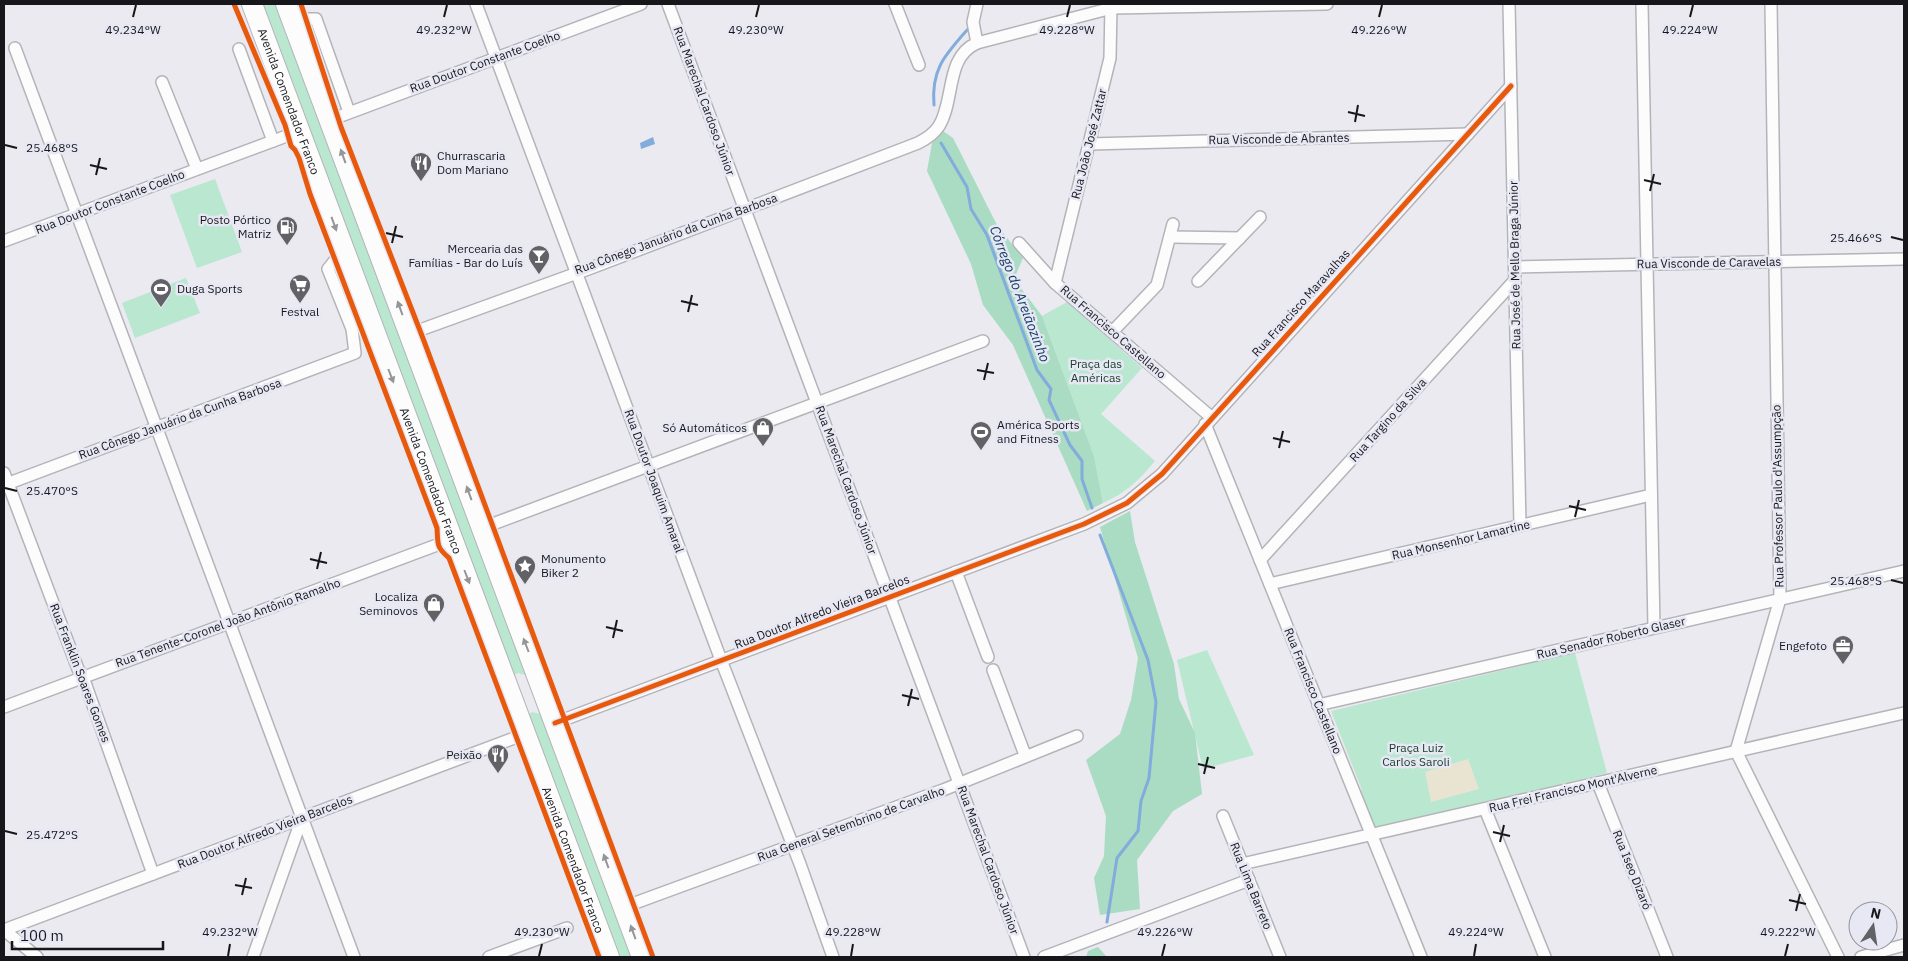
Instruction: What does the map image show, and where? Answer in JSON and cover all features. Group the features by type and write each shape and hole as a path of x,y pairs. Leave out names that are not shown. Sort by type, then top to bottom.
{"highway":[{"path":"242,4 287,96"},
{"name":"Avenida Comendador Franco","path":"252,4 609,957"},
{"path":"289,12 642,957"},
{"path":"514,702 516,688 522,684 530,683 543,691"}],"street":[{"name":"Rua Doutor Joaquim Amaral","path":"476,4 833,957"},
{"name":"Rua Doutor Constante Coelho","path":"330,120 640,4"},
{"name":"Rua Marechal Cardoso Júnior","path":"668,4 1024,957"},
{"path":"895,4 919,65"},
{"path":"977,4 973,22 978,44 1112,6 1327,4"},
{"name":"Rua José de Mello Braga Júnior","path":"1509,4 1520,526"},
{"path":"1642,4 1654,628"},
{"name":"Rua Professor Paulo d'Assumpção","path":"1736,752 1780,599 1771,4"},
{"name":"Rua João José Zattar","path":"1055,283 1110,58 1112,6"},
{"path":"289,12 316,19 349,112"},
{"name":"Rua Cônego Januário da Cunha Barbosa","path":"410,334 909,147 925,139 938,127 947,106 957,63 966,50 978,44"},
{"path":"15,48 354,957"},
{"path":"239,49 274,141"},
{"path":"162,82 197,169"},
{"name":"Rua Francisco Maravalhas","path":"1095,519 1127,503 1151,485 1511,86"},
{"name":"Rua Doutor Constante Coelho","path":"4,242 300,131"},
{"name":"Rua Visconde de Abrantes","path":"1089,144 1468,134"},
{"path":"1198,281 1260,217"},
{"path":"1112,332 1156,288 1173,224"},
{"path":"1170,238 1240,238"},
{"name":"Rua Francisco Castellano","path":"1019,243 1055,283 1112,332 1208,420 1260,560 1421,957"},
{"name":"Rua Cônego Januário da Cunha Barbosa","path":"5,481 156,428 355,353 352,329 328,269 344,249"},
{"name":"Rua Visconde de Caravelas","path":"1515,267 1904,258"},
{"name":"Rua Targino da Silva","path":"1260,560 1515,280"},
{"path":"482,528 983,341"},
{"name":"Rua Franklin Soares Gomes","path":"5,481 78,669 83,677 153,874"},
{"name":"Rua Monsenhor Lamartine","path":"1270,584 1652,495"},
{"name":"Rua Doutor Alfredo Vieira Barcelos","path":"555,723 1095,519"},
{"name":"Rua Tenente-Coronel João Antônio Ramalho","path":"4,707 452,539"},
{"name":"Rua Senador Roberto Glaser","path":"1318,705 1904,571"},
{"path":"956,572 988,657"},
{"path":"993,670 1025,755"},
{"name":"Rua Frei Francisco Mont'Alverne","path":"1242,864 1904,713"},
{"name":"Rua Doutor Alfredo Vieira Barcelos","path":"4,930 526,734"},
{"name":"Rua General Setembrino de Carvalho","path":"624,907 960,784 1025,755 1077,736"},
{"path":"1736,752 1838,957"},
{"name":"Rua Iseo Dizaró","path":"1598,783 1667,957"},
{"path":"1485,808 1545,957"},
{"name":"Rua Lima Barreto","path":"1223,816 1280,957"},
{"path":"253,957 302,818"},
{"path":"1044,957 1249,880"},
{"path":"490,957 566,928"},
{"path":"4,930 37,957"},
{"path":"1860,957 1904,945"}],"green space":[{"path":"260,4 277,4 529,676 518,673 512,676"},
{"path":"943,131 953,138 997,225 1023,258 1014,279 1042,316 1094,456 1103,503 1087,511 1013,345 983,305 971,264 927,171 932,143"},
{"path":"215,179 242,252 197,268 170,195"},
{"name":"Duga Sports","path":"186,278 200,313 135,338 122,303"},
{"name":"Praça das Américas","path":"1067,302 1142,368 1101,414 1155,461 1132,485 1119,495 1103,503 1094,456 1042,316"},
{"path":"1130,511 1135,542 1174,664 1179,699 1195,733 1202,794 1173,811 1137,860 1140,909 1100,915 1094,878 1104,856 1106,816 1086,760 1120,734 1131,700 1138,658 1100,527"},
{"path":"1207,650 1254,755 1203,769 1177,660"},
{"name":"Praça Luiz Carlos Saroli","path":"1575,653 1607,773 1374,830 1358,792 1362,790 1331,711"},
{"path":"532,712 540,714 634,957 616,957 525,716"},
{"path":"1098,947 1107,957 1086,957 1088,951"}],"sand":[{"path":"1468,759 1479,789 1431,802 1425,772"}],"water":[{"path":"653,137 655,144 641,149 640,143"}],"waterway":[{"name":"Córrego do Areiãozinho","path":"934,105 935,82 941,63 968,29"},
{"name":"Córrego do Areiãozinho","path":"941,143 967,187 971,209 987,235 1037,370 1051,389 1049,400 1070,445 1082,461 1082,479 1092,508"},
{"name":"Córrego do Areiãozinho","path":"1100,535 1148,660 1156,702 1149,778 1141,801 1138,831 1117,858 1107,922"}],"cycle path":[{"path":"234,4 285,125 291,146 299,158 310,194 437,528 438,545 449,558 599,957"},
{"path":"301,4 341,127 424,341 653,957"},
{"path":"555,723 1084,524 1127,503 1162,474 1511,86"}],"place":[{"name":"Churrascaria Dom Mariano","path":"421,182"},
{"name":"Posto Pórtico Matriz","path":"287,246"},
{"name":"Mercearia das Famílias - Bar do Luís","path":"539,275"},
{"name":"Festval","path":"300,304"},
{"name":"Duga Sports","path":"161,308"},
{"name":"Só Automáticos","path":"763,447"},
{"name":"América Sports and Fitness","path":"981,451"},
{"name":"Monumento Biker 2","path":"525,585"},
{"name":"Localiza Seminovos","path":"434,623"},
{"name":"Engefoto","path":"1843,665"},
{"name":"Peixão","path":"498,774"}]}
